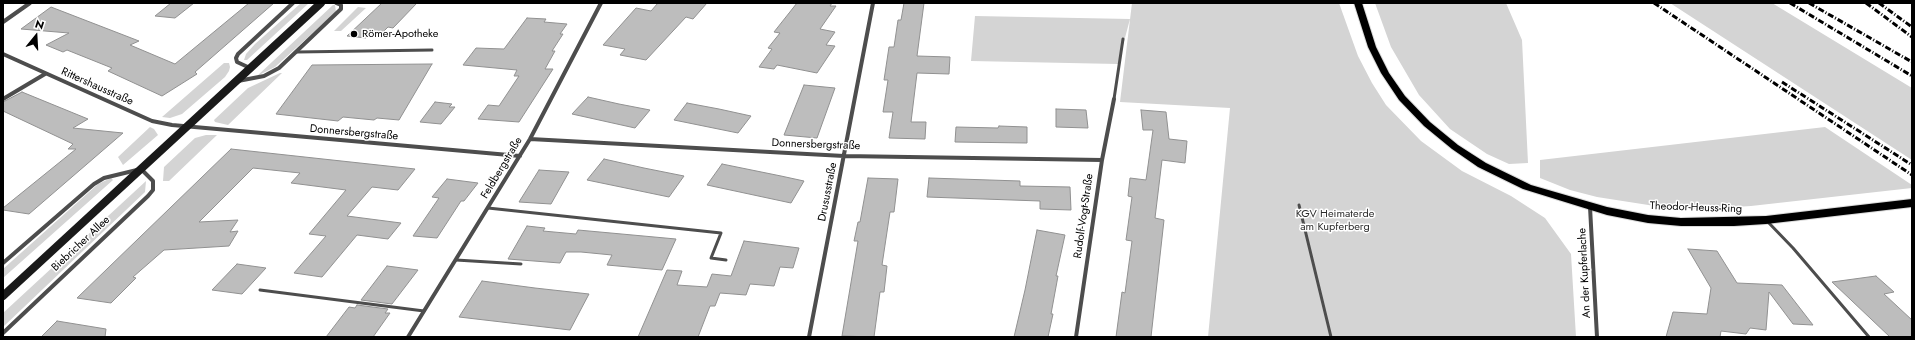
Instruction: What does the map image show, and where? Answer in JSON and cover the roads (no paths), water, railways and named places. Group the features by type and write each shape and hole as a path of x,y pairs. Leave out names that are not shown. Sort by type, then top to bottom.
{"main road":[{"name":"Biebricher Allee","path":"3,296 321,3"},
{"name":"Theodor-Heuss-Ring","path":"1358,3 1372,47 1385,73 1414,111 1442,138 1482,165 1499,174 1552,196 1590,207 1666,221 1726,222 1766,220 1912,203"}],"street":[{"path":"3,22 30,3"},
{"path":"250,68 237,62 236,58 238,54 293,3"},
{"path":"236,81 257,78 271,73 297,52 341,10 341,5 336,3"},
{"name":"Feldbergstraße","path":"408,337 530,139 601,3"},
{"name":"Drususstraße","path":"809,337 873,3"},
{"name":"Rittershausstraße","path":"3,54 152,121 187,127"},
{"path":"3,99 45,74"},
{"name":"Rudolf-Vogt-Straße","path":"1076,337 1102,160 1114,99"},
{"name":"Donnersbergstraße","path":"187,127 520,156"},
{"name":"Donnersbergstraße","path":"530,139 844,156 1102,160"},
{"path":"3,263 94,184 109,176 141,169"},
{"name":"Biebricher Allee","path":"3,333 148,196 153,190 153,181 141,169"},
{"name":"An der Kupferlache","path":"1590,207 1597,337"}],"lane":[{"path":"1114,99 1118,64 1123,39"},
{"path":"297,52 432,50"},
{"path":"1299,205 1331,337"},
{"path":"488,208 721,233 711,258 726,260"},
{"path":"1766,220 1793,248 1869,337"},
{"path":"456,260 521,264"},
{"path":"260,290 424,311"}],"railway":[{"path":"1654,3 1912,175"},
{"path":"1790,3 1912,76"},
{"path":"1809,3 1912,62"},
{"path":"1866,3 1912,37"},
{"path":"1879,3 1912,27"},
{"path":"1782,82 1912,165"}],"place":[{"name":"Römer-Apotheke","path":"354,34"}],"park label":[{"name":"KGV Heimaterde am Kupferberg","path":"1335,220"}]}
